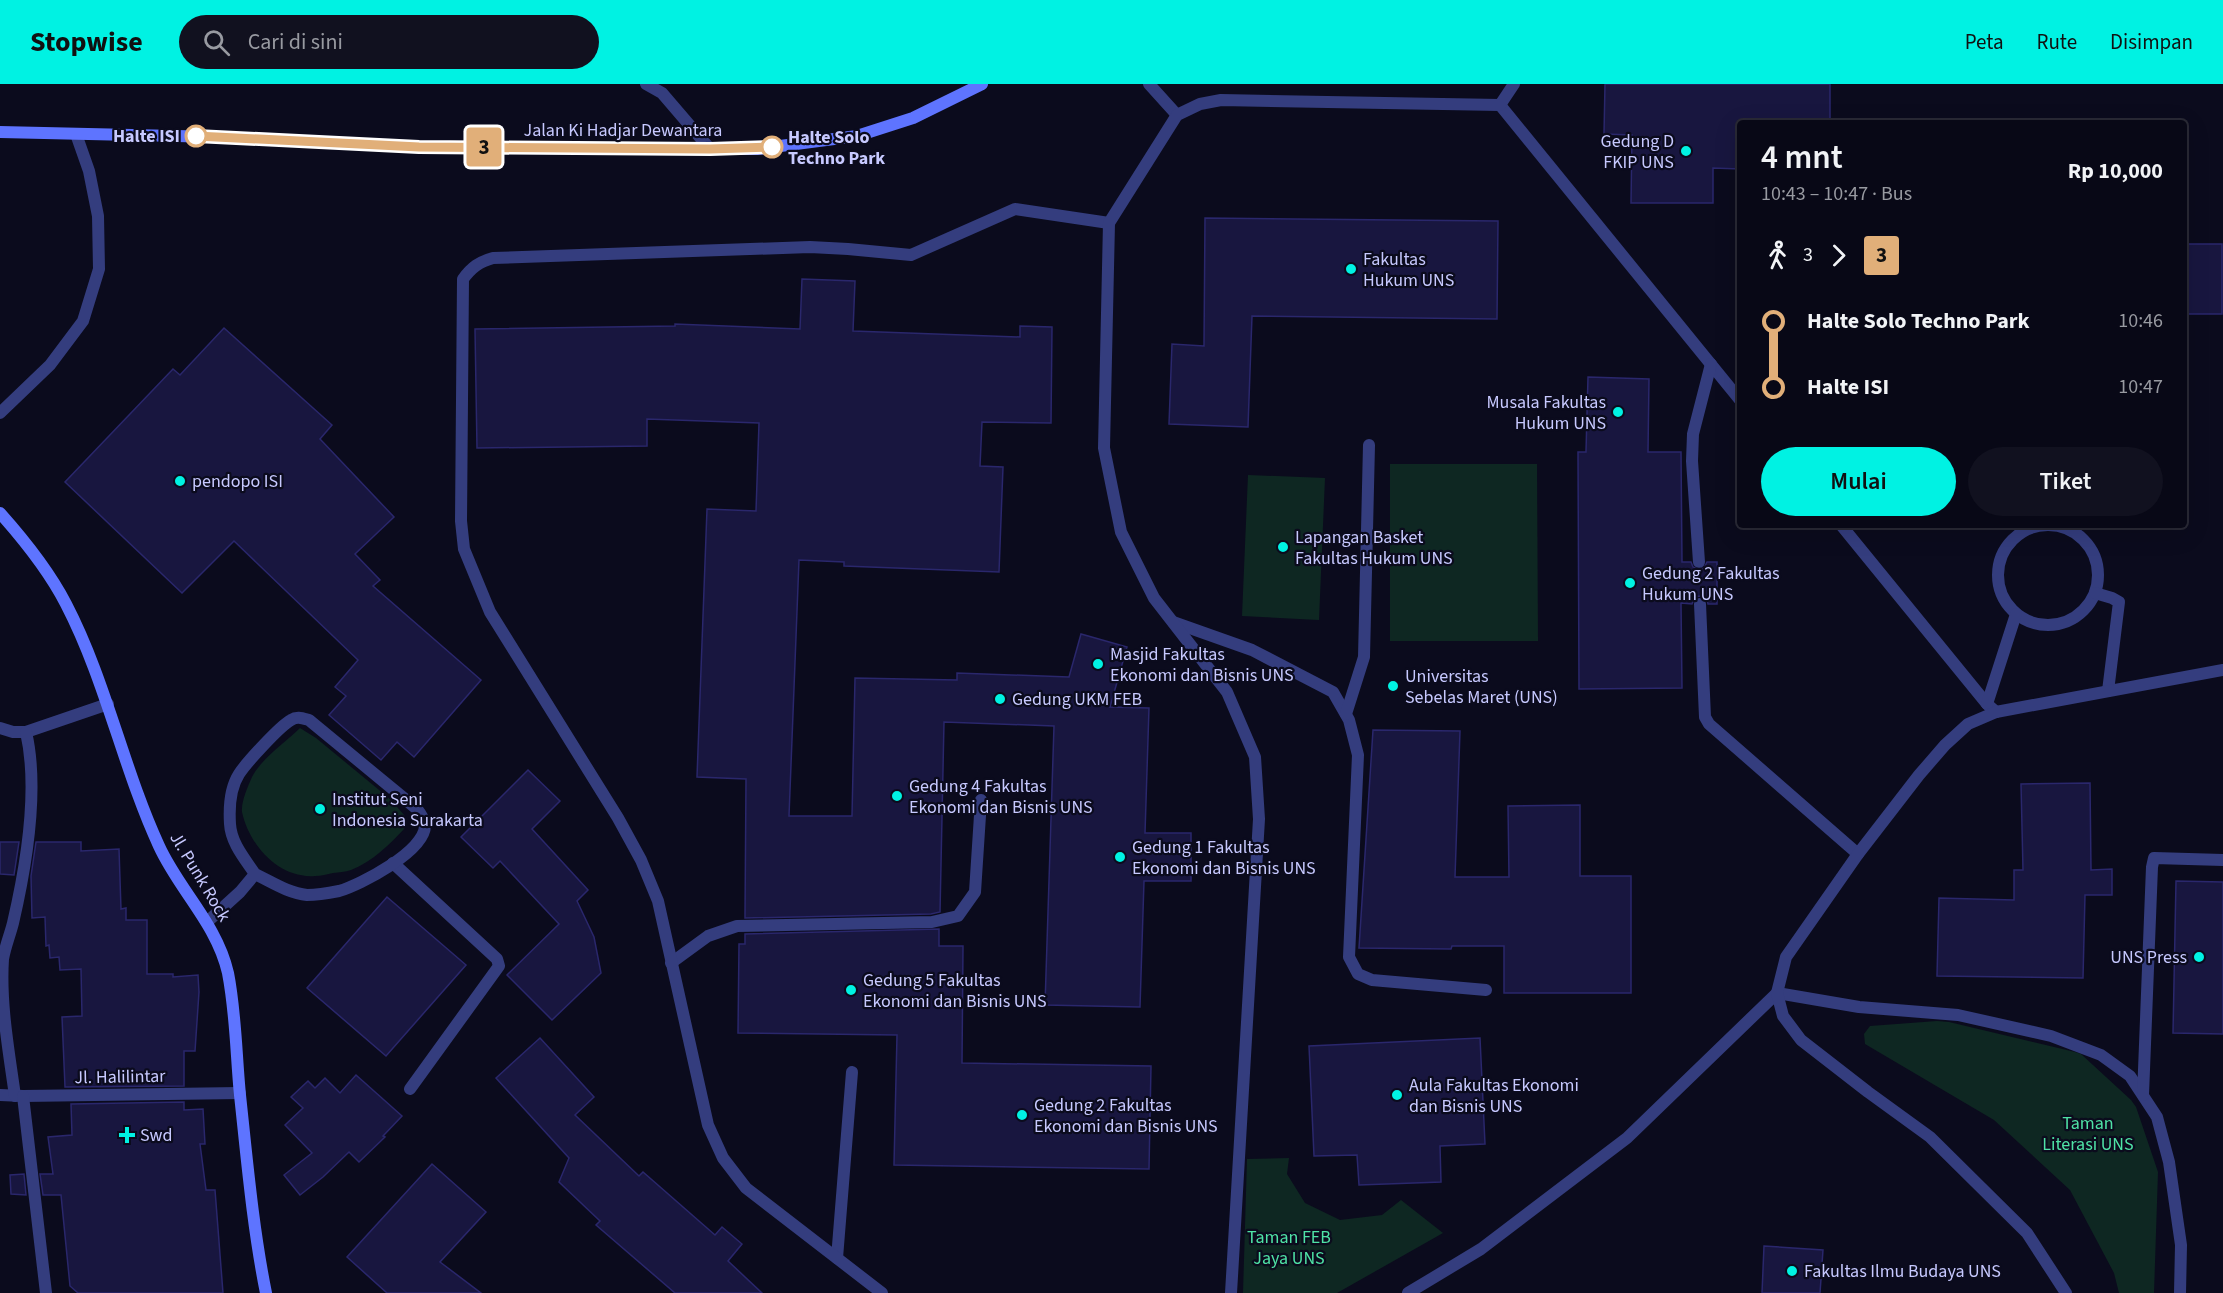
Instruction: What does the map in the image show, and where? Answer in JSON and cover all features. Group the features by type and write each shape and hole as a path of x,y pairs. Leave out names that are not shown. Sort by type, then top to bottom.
{"main road":[{"name":"Jalan Ki Hadjar Dewantara","path":"0,132 220,137 419,147 757,149 857,136 913,118 982,84"},
{"name":"Jl. Punk Rock","path":"0,513 33,552 66,604 108,704 149,826 164,858 207,922 227,969 233,1000 240,1093 266,1293"}],"street":[{"path":"646,84 662,93 710,149"},
{"path":"1149,84 1177,115"},
{"path":"1500,105 1514,84"},
{"path":"1231,1293 1259,819 1255,757 1227,692 1154,598 1121,531 1104,448 1109,223 1177,115 1200,104 1221,100 1500,105 1737,396"},
{"path":"0,413 50,365 83,321 99,269 98,216 89,171 76,134"},
{"path":"882,1293 746,1188 723,1158 708,1125 658,901 618,818 490,612 475,579 464,549 462,521 463,279 470,269 480,262 493,258 810,247 915,255 1015,209 1109,223"},
{"path":"1699,562 1692,461 1693,434 1711,364"},
{"path":"1346,714 1364,657 1369,445"},
{"path":"1843,528 1991,708"},
{"path":"2033,528 2015,537 2002,554 1997,576 2002,597 2016,614 2037,624 2061,624 2082,613 2095,593 2099,572 2092,550 2077,534 2062,528"},
{"path":"2095,593 2119,602 2108,691"},
{"path":"1700,604 1705,717 1709,724 1858,854"},
{"path":"1991,708 2016,614"},
{"path":"1172,621 1252,650 1333,692 1346,714 1358,755 1349,957 1358,974 1372,980 1486,990"},
{"path":"2066,1293 2027,1233 1930,1137 1801,1040 1783,1016 1777,993 1786,957 1858,854 1919,775 1945,745 1968,724 1991,708 2108,691 2223,670"},
{"path":"0,728 13,732 26,732 108,704"},
{"path":"292,719 309,720 422,815 425,825 422,835 411,850 359,884 339,891 320,894 292,892 255,874 237,847 230,827 231,798 239,774 292,719"},
{"path":"26,732 31,758 30,819 13,924 3,957 2,973 4,1017 19,1096 46,1293"},
{"path":"671,963 708,936 737,926 932,922 958,916 975,892 981,800"},
{"path":"2143,1095 2154,858 2223,860"},
{"path":"393,863 497,959 499,966 410,1089"},
{"path":"207,922 240,892 255,874"},
{"path":"1777,993 1859,1007 1958,1015 2051,1036 2102,1055 2130,1077 2157,1117 2169,1162 2181,1245 2180,1293"},
{"path":"1408,1293 1481,1249 1627,1138 1777,993"},
{"path":"837,1258 852,1072"},
{"name":"Jl. Halilintar","path":"0,1095 240,1093"}],"green space":[{"path":"1390,464 1537,464 1538,641 1390,641"},
{"name":"Lapangan Basket Fakultas Hukum UNS","path":"1248,475 1325,478 1319,620 1242,616"},
{"path":"300,728 316,738 390,799 405,816 405,828 359,867 315,876 289,872 268,858 251,836 242,808 252,777 267,757"},
{"name":"Taman Literasi UNS","path":"1937,1021 2081,1054 2131,1100 2136,1107 2158,1172 2154,1293 2119,1293 2114,1273 2070,1190 1994,1120 1865,1044 1864,1034 1870,1026"},
{"name":"Taman FEB Jaya UNS","path":"1289,1158 1287,1174 1305,1203 1340,1220 1382,1215 1401,1200 1443,1233 1337,1293 1243,1293 1247,1159"}],"building":[{"name":"Gedung D FKIP UNS","path":"1605,84 1830,84 1830,120 1737,120 1737,169 1713,168 1713,203 1631,203 1632,135 1604,134"},
{"name":"Fakultas Hukum UNS","path":"1205,218 1498,221 1497,319 1252,316 1248,427 1169,424 1172,344 1204,346"},
{"path":"2187,244 2222,244 2222,314 2187,314"},
{"path":"802,279 855,281 853,331 1020,337 1020,326 1052,327 1051,423 982,422 980,466 1003,467 999,572 844,566 844,562 799,560 789,816 852,816 855,678 957,680 957,673 1069,677 1081,634 1127,647 1110,707 1149,708 1145,833 1191,833 1191,881 1144,881 1140,1007 1045,1005 1054,726 944,722 940,912 745,918 746,779 697,777 707,509 756,511 759,423 647,419 647,446 477,448 475,329 675,326 675,324 800,329"},
{"path":"224,328 332,425 320,439 394,517 355,554 380,580 373,586 481,680 414,757 397,742 381,760 329,715 346,696 335,687 358,660 234,541 182,593 65,482 173,369 180,375"},
{"name":"Gedung 2 Fakultas Hukum UNS","path":"1588,377 1649,379 1648,452 1681,452 1682,562 1691,562 1693,567 1699,570 1704,568 1707,562 1717,562 1717,604 1708,604 1707,599 1700,596 1695,597 1692,604 1681,603 1682,688 1579,689 1578,452 1586,452"},
{"path":"1373,730 1460,731 1455,877 1509,877 1508,806 1580,805 1580,876 1631,876 1631,993 1504,993 1504,946 1452,946 1451,949 1359,948"},
{"path":"528,770 560,801 532,829 588,890 577,901 594,937 601,973 552,1020 507,975 559,924 500,861 493,868 461,837"},
{"path":"2090,783 2091,870 2112,869 2112,895 2085,895 2083,978 1937,976 1939,898 2014,900 2014,870 2023,870 2021,784"},
{"path":"0,842 19,842 14,875 0,874"},
{"path":"36,842 81,842 81,851 119,849 121,909 126,908 126,920 147,920 147,974 173,974 173,977 198,975 195,1051 184,1051 184,1086 65,1087 62,1017 82,1016 81,969 60,970 59,957 50,958 49,945 46,946 45,917 32,918 31,876"},
{"name":"UNS Press","path":"2176,881 2223,882 2223,1034 2173,1033"},
{"path":"387,897 466,965 386,1056 307,988"},
{"path":"939,929 939,946 963,946 962,1063 1151,1066 1149,1169 894,1165 897,1035 738,1033 739,944 745,944 745,934"},
{"path":"540,1038 594,1097 575,1115 639,1176 643,1172 715,1235 722,1227 742,1244 728,1261 762,1293 675,1293 596,1225 600,1221 559,1182 569,1158 496,1078"},
{"name":"Aula Fakultas Ekonomi dan Bisnis UNS","path":"1480,1038 1485,1144 1440,1146 1441,1182 1359,1185 1357,1155 1314,1156 1309,1046"},
{"path":"356,1075 402,1116 383,1136 385,1137 359,1162 349,1152 300,1195 284,1175 312,1153 285,1125 303,1108 291,1097 308,1081 315,1088 325,1078 340,1093"},
{"path":"184,1102 184,1110 203,1109 205,1144 200,1144 206,1190 215,1190 223,1293 78,1293 70,1286 61,1195 43,1195 40,1174 53,1174 48,1137 72,1135 71,1104"},
{"path":"432,1164 486,1212 440,1262 481,1293 387,1293 347,1257"},
{"path":"24,1174 26,1195 11,1194 10,1175"},
{"name":"Fakultas Ilmu Budaya UNS","path":"1764,1246 1823,1250 1820,1293 1762,1293"}],"bus line":[{"name":"3","path":"196,136 419,147 757,149 772,147"}],"place":[{"name":"Halte ISI","path":"196,136"},
{"name":"Halte Solo Techno Park","path":"772,147"},
{"name":"Gedung D FKIP UNS","path":"1686,151"},
{"name":"Fakultas Hukum UNS","path":"1351,269"},
{"name":"Musala Fakultas Hukum UNS","path":"1618,412"},
{"name":"pendopo ISI","path":"180,481"},
{"name":"Lapangan Basket Fakultas Hukum UNS","path":"1283,547"},
{"name":"Gedung 2 Fakultas Hukum UNS","path":"1630,583"},
{"name":"Masjid Fakultas Ekonomi dan Bisnis UNS","path":"1098,664"},
{"name":"Universitas Sebelas Maret (UNS)","path":"1393,686"},
{"name":"Gedung UKM FEB","path":"1000,699"},
{"name":"Gedung 4 Fakultas Ekonomi dan Bisnis UNS","path":"897,796"},
{"name":"Institut Seni Indonesia Surakarta","path":"320,809"},
{"name":"Gedung 1 Fakultas Ekonomi dan Bisnis UNS","path":"1120,857"},
{"name":"UNS Press","path":"2199,957"},
{"name":"Gedung 5 Fakultas Ekonomi dan Bisnis UNS","path":"851,990"},
{"name":"Aula Fakultas Ekonomi dan Bisnis UNS","path":"1397,1095"},
{"name":"Gedung 2 Fakultas Ekonomi dan Bisnis UNS","path":"1022,1115"},
{"name":"Swd","path":"127,1135"},
{"name":"Fakultas Ilmu Budaya UNS","path":"1792,1271"}]}
